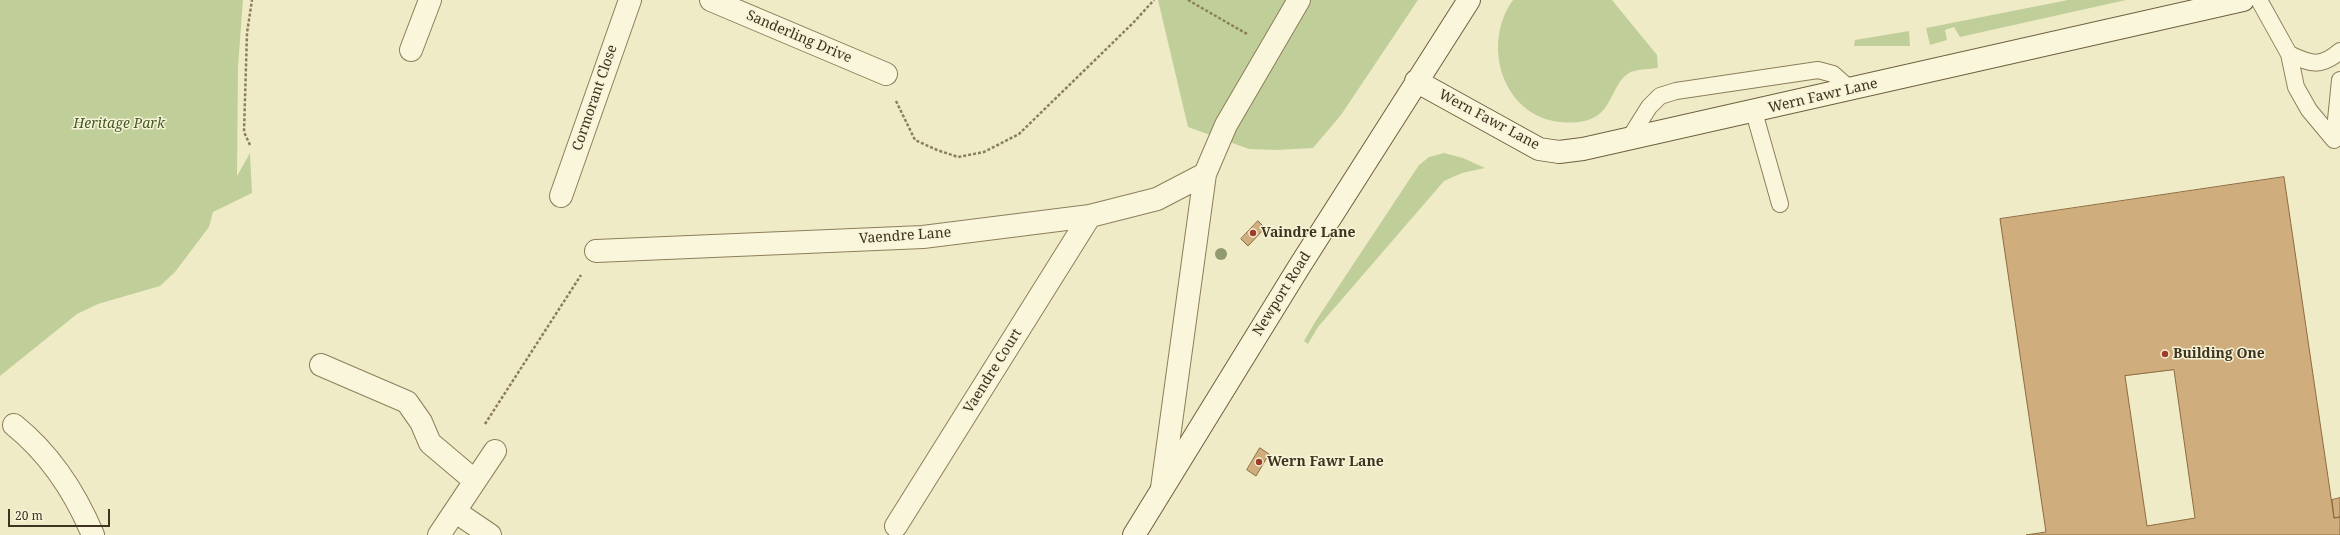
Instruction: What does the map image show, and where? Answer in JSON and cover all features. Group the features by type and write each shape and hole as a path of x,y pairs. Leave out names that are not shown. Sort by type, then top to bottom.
{"street":[{"path":"411,50 430,0"},
{"name":"Cormorant Close","path":"561,196 630,0"},
{"name":"Sanderling Drive","path":"711,0 886,74"},
{"name":"Newport Road","path":"1162,488 1205,174 1226,125 1299,0"},
{"name":"Newport Road","path":"1134,535 1416,81 1469,0"},
{"name":"Wern Fawr Lane","path":"1416,81 1538,149 1558,152 1629,139 1754,112 2243,0"},
{"name":"Vaendre Lane","path":"596,251 923,237 1090,216 1157,199 1205,174"},
{"name":"Vaendre Court","path":"896,526 1090,216"},
{"path":"320,365 408,402 421,422 430,443 475,482"},
{"path":"14,425 36,443 62,476 86,519 93,535"},
{"path":"439,535 456,512 495,451"},
{"path":"456,512 490,535"}],"lane":[{"path":"2259,0 2289,54 2296,87 2309,110 2334,140 2340,80"},
{"path":"2289,54 2306,63 2320,63 2332,58 2340,51"},
{"path":"1629,139 1649,107 1660,96 1676,91 1818,70 1833,74 1851,90"},
{"path":"1754,112 1780,204"}],"path":[{"path":"250,145 244,132 247,33 252,0"},
{"path":"886,74 894,98 915,140 937,150 958,157 984,152 1019,134 1133,23 1154,0"},
{"path":"1188,0 1270,48"},
{"path":"482,429 596,251"}],"green space":[{"name":"Heritage Park","path":"0,0 243,0 238,67 237,176 250,153 252,193 213,212 209,227 175,272 160,286 98,304 77,314 0,376"},
{"path":"1158,0 1418,0 1341,115 1313,148 1276,150 1249,149 1188,127"},
{"path":"1513,0 1612,0 1657,55 1658,68 1634,71 1625,76 1620,81 1605,108 1600,114 1589,120 1560,122 1540,117 1524,107 1511,92 1503,75 1499,56 1499,37 1503,18"},
{"path":"2068,0 2126,0 1960,37 1954,27 1945,30 1947,40 1930,45 1926,28"},
{"path":"1909,31 1910,46 1854,46 1855,40"},
{"path":"1444,153 1463,158 1485,168 1462,173 1444,181 1318,327 1308,344 1304,341 1315,322 1419,165 1429,157"}],"building":[{"name":"Building One","path":"2284,177 2334,518 2340,517 2340,535 2026,535 2046,532 2000,219","holes":["2174,370 2195,518 2147,526 2125,376"]},
{"path":"1258,221 1265,228 1248,246 1241,239"},
{"path":"1260,448 1269,454 1256,476 1247,470"},
{"path":"2340,498 2340,517 2334,518 2332,500"}],"place":[{"name":"Vaindre Lane","path":"1253,233"},
{"name":"Building One","path":"2165,354"},
{"name":"Wern Fawr Lane","path":"1259,462"}]}
